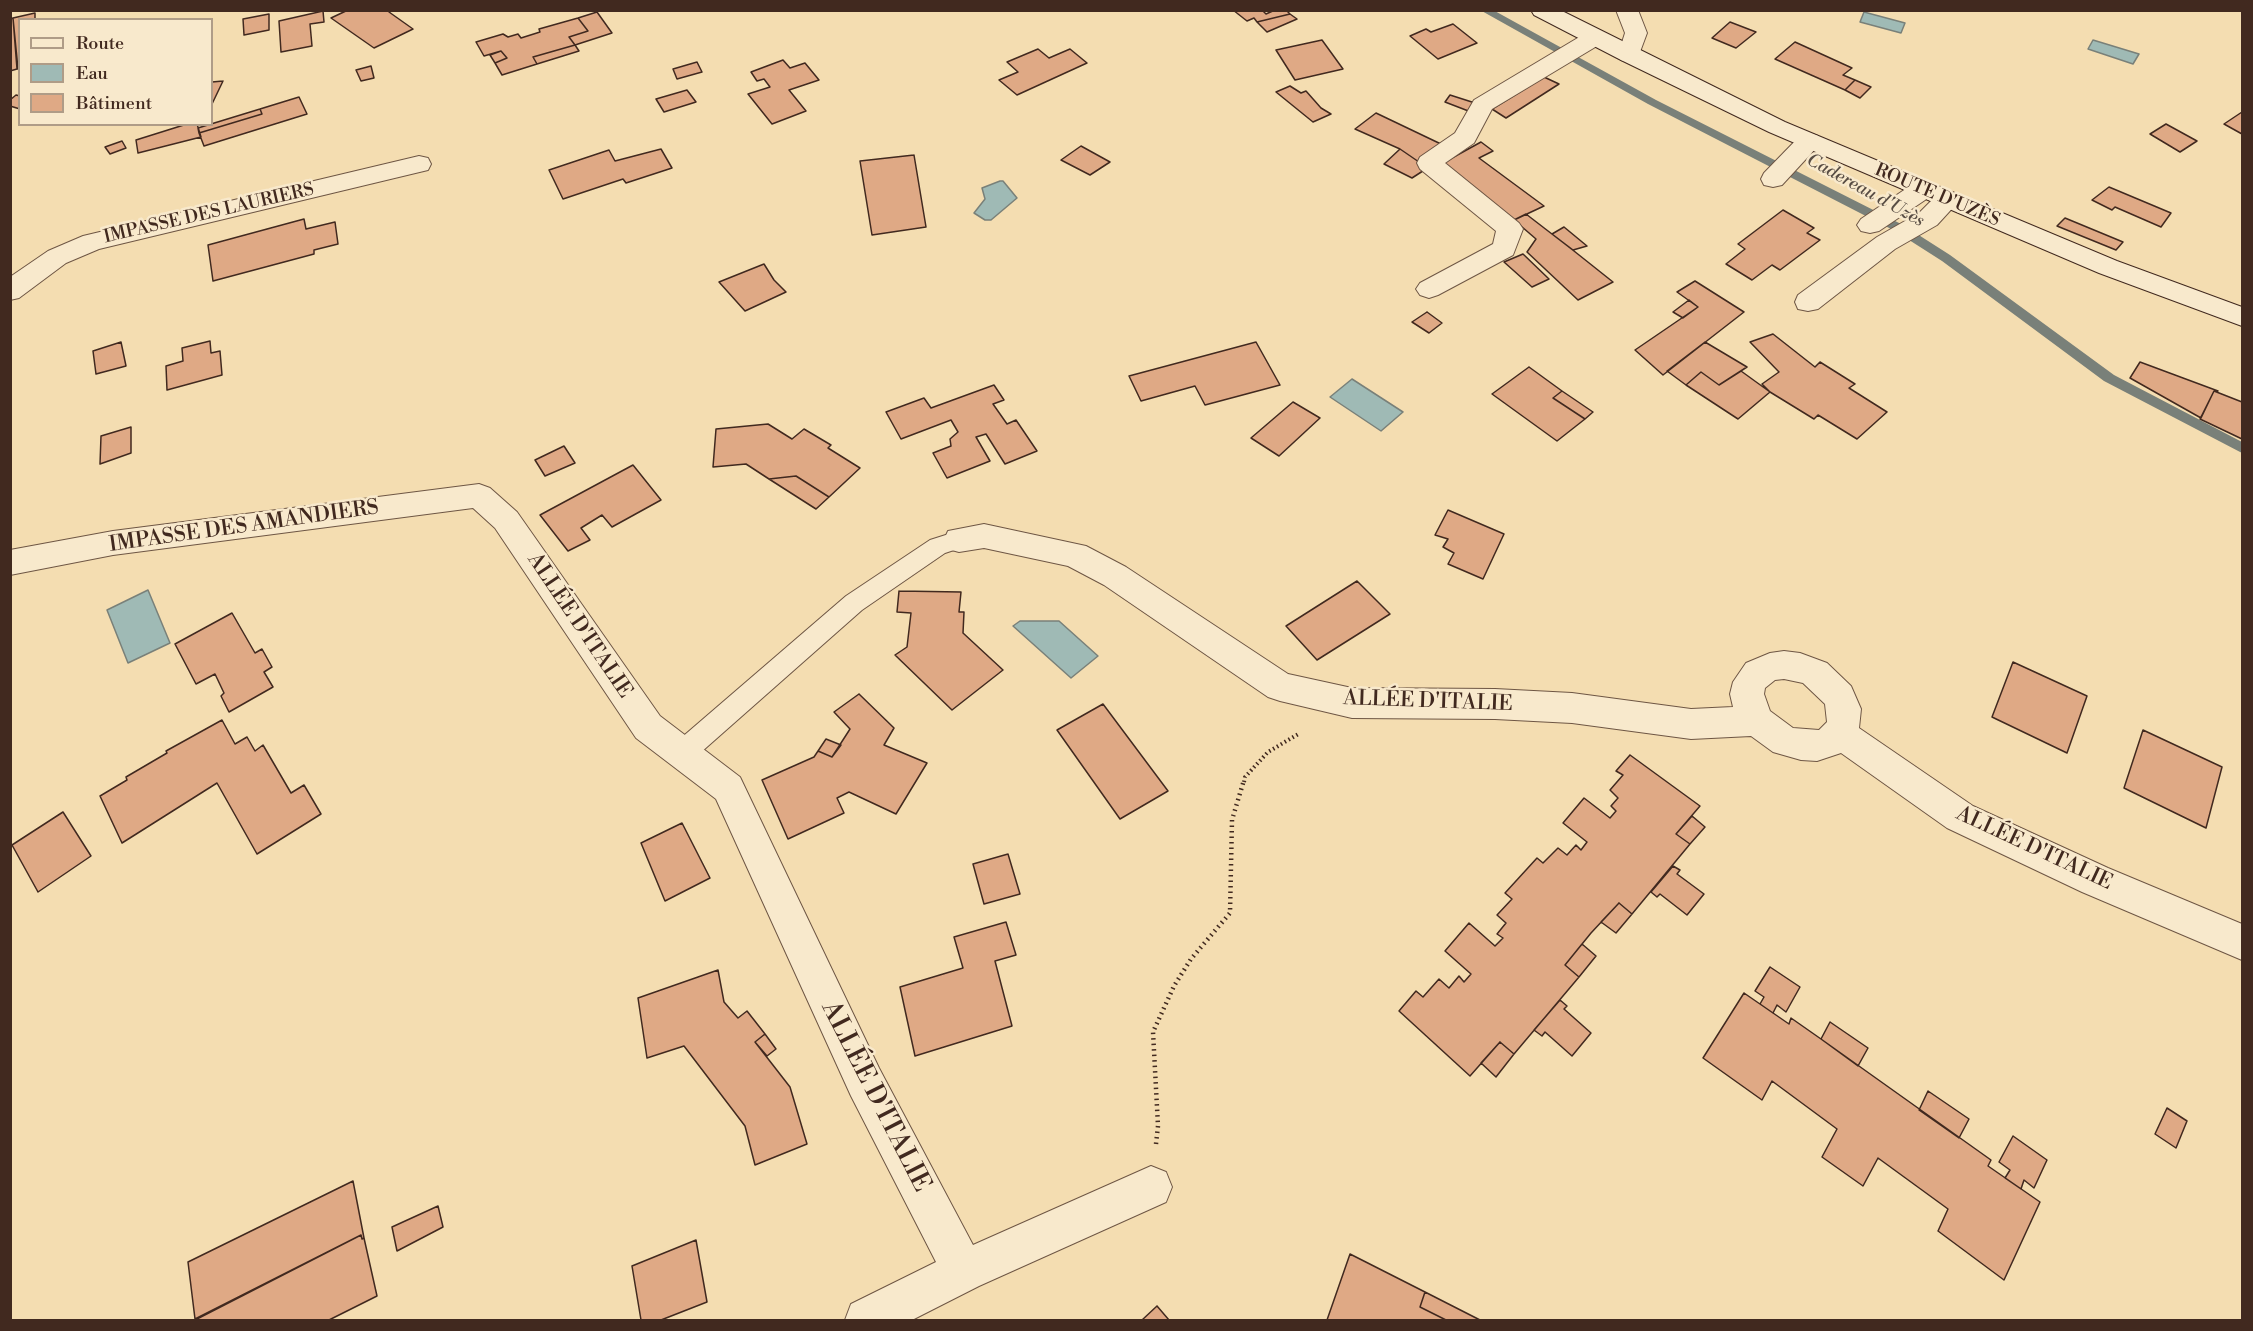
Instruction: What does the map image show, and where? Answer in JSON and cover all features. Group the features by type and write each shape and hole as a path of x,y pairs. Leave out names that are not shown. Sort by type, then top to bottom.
{"street":[{"name":"ROUTE D'UZÈS","path":"1542,10 1587,42 1629,56 1803,148 1922,190 1937,210 2108,267 2242,316"},
{"path":"1627,10 1636,33 1629,56"},
{"path":"1429,289 1504,249 1510,229 1429,163 1465,138 1482,105 1587,42"},
{"path":"1773,178 1803,148"},
{"name":"IMPASSE DES LAURIERS","path":"10,291 57,257 92,242 419,164"},
{"path":"1808,302 1878,234 1892,211 1922,190"},
{"path":"1878,234 1937,210"},
{"name":"IMPASSE DES AMANDIERS","path":"10,563 113,543 479,496"},
{"name":"ALLÉE D'ITALIE","path":"479,496 506,520 648,727 728,788 865,1082 964,1271"},
{"name":"ALLÉE D'ITALIE","path":"955,541 984,536 1075,555 1115,576 1280,687 1352,703 1495,704 1572,708 1690,724 1758,721"},
{"path":"1784,665 1800,667 1822,678 1839,696 1844,709 1844,722 1839,733 1830,742 1824,744 1801,745 1785,741 1758,721 1750,708 1747,694 1750,682 1758,673 1770,667 1784,665"},
{"name":"ALLÉE D'ITALIE","path":"1839,733 1960,817 2095,880 2242,942"},
{"path":"867,1320 964,1271 1151,1187"}],"lane":[{"name":"ALLÉE D'ITALIE","path":"682,753 855,603 938,546 955,541"}],"path":[{"path":"1158,1126 1152,1032 1174,986 1191,959 1230,913 1232,820 1245,777 1268,752 1352,703"}],"water":[{"path":"1864,12 1905,23 1901,33 1860,22"},
{"path":"2093,40 2139,54 2133,64 2088,49"},
{"path":"1003,181 1017,198 991,220 985,220 974,213 985,199 982,188"},
{"path":"1352,379 1403,412 1381,431 1330,397"},
{"path":"148,590 170,643 128,663 107,610"},
{"path":"1020,621 1059,621 1098,656 1071,678 1013,626"}],"building":[{"path":"348,10 393,10 389,12 413,29 374,48 331,18"},
{"path":"1233,10 1262,10 1266,14 1275,10 1286,10 1290,14 1257,22 1254,18 1247,21"},
{"path":"323,11 324,22 310,24 312,46 281,52 279,21"},
{"path":"597,12 612,33 575,45 569,37 588,31 578,18"},
{"path":"35,13 35,18 18,18 18,69 13,18"},
{"path":"269,14 269,30 244,35 243,19"},
{"path":"1290,14 1297,19 1267,32 1257,22"},
{"path":"13,18 17,69 10,71 10,19"},
{"path":"578,18 588,31 569,37 575,45 533,57 537,64 502,75 495,63 507,58 501,51 484,56 476,42 503,34 508,37 518,34 521,38 540,32 539,29"},
{"path":"1730,22 1756,32 1736,48 1712,38"},
{"path":"1453,24 1477,43 1438,59 1410,36 1426,29 1431,32"},
{"path":"1322,40 1343,69 1295,80 1276,50"},
{"path":"1795,42 1852,68 1843,75 1855,80 1845,90 1775,59"},
{"path":"575,45 579,51 537,64 533,57"},
{"path":"1038,49 1049,58 1070,49 1087,63 1017,95 999,80 1018,72 1007,62"},
{"path":"501,51 507,58 495,63 490,55"},
{"path":"783,60 790,68 805,63 819,80 789,90 806,111 772,124 748,94 770,87 764,79 757,81 751,72"},
{"path":"697,62 702,72 677,79 673,69"},
{"path":"371,66 374,78 361,81 356,70"},
{"path":"1544,77 1559,84 1506,118 1492,109"},
{"path":"1855,80 1871,87 1860,98 1845,90"},
{"path":"223,81 213,102 213,82"},
{"path":"1290,86 1301,93 1306,91 1321,108 1331,114 1313,122 1276,92"},
{"path":"687,90 696,102 664,112 656,99"},
{"path":"1450,95 1475,103 1471,112 1445,102"},
{"path":"18,96 18,108 10,106 10,100"},
{"path":"299,97 307,114 204,146 199,133 262,114 260,109"},
{"path":"260,109 262,114 199,133 198,128 213,126 213,123"},
{"path":"2242,112 2242,134 2224,124"},
{"path":"1376,113 1443,145 1419,162 1400,149 1355,129"},
{"path":"2166,124 2197,141 2180,152 2150,134"},
{"path":"181,126 198,126 201,137 138,153 136,140"},
{"path":"122,141 126,148 110,154 105,147"},
{"path":"1481,142 1493,151 1479,158 1544,206 1514,220 1441,164"},
{"path":"1081,146 1110,162 1090,175 1061,160"},
{"path":"661,149 672,168 626,183 623,179 563,199 549,170 609,150 615,161"},
{"path":"1400,149 1429,167 1412,178 1384,164"},
{"path":"914,155 926,227 872,235 860,161"},
{"path":"2109,187 2171,213 2161,227 2115,207 2112,210 2092,200"},
{"path":"1783,210 1814,228 1807,233 1820,240 1780,270 1772,265 1752,280 1726,264 1745,249 1738,244"},
{"path":"1526,214 1613,282 1578,300 1527,252 1536,239 1514,220"},
{"path":"2065,218 2123,242 2116,250 2057,226"},
{"path":"304,219 306,229 335,222 338,244 314,250 314,254 213,281 208,245"},
{"path":"1564,227 1587,246 1573,250 1552,234"},
{"path":"1523,254 1549,279 1532,287 1504,262"},
{"path":"764,264 774,280 786,292 745,311 719,282"},
{"path":"1695,281 1744,312 1663,375 1635,350 1698,307 1677,292"},
{"path":"1689,300 1698,307 1683,318 1673,312"},
{"path":"1427,312 1442,323 1429,333 1412,322"},
{"path":"1773,334 1815,367 1820,362 1855,384 1849,388 1887,412 1857,439 1818,415 1814,419 1770,392 1762,384 1779,372 1750,342"},
{"path":"210,341 211,353 220,351 222,375 167,390 166,366 183,361 182,348"},
{"path":"121,342 126,366 96,374 93,351"},
{"path":"1256,342 1280,385 1205,405 1195,386 1141,401 1129,376"},
{"path":"1705,342 1747,367 1719,385 1701,372 1686,385 1667,371"},
{"path":"2140,362 2218,391 2214,391 2201,418 2130,378"},
{"path":"1529,367 1562,391 1553,398 1585,419 1557,441 1492,394"},
{"path":"1741,371 1770,392 1738,419 1686,385 1701,372 1719,385"},
{"path":"994,385 1004,400 993,404 1007,424 1016,420 1037,451 1005,464 986,434 976,437 990,461 947,478 933,453 951,446 950,439 958,432 951,420 901,439 886,412 924,398 931,408"},
{"path":"1562,391 1593,412 1585,419 1553,398"},
{"path":"2214,391 2242,402 2242,439 2200,419"},
{"path":"1293,402 1320,418 1279,456 1251,438"},
{"path":"768,424 792,439 804,429 831,445 828,448 860,468 829,497 796,476 769,479 746,464 713,467 716,429"},
{"path":"131,427 131,453 100,464 101,436"},
{"path":"564,446 575,463 545,476 535,460"},
{"path":"633,465 661,500 612,527 602,515 581,528 590,540 568,551 540,515"},
{"path":"796,476 829,497 816,509 769,479"},
{"path":"1448,510 1504,534 1483,579 1448,564 1454,553 1443,547 1448,539 1435,535"},
{"path":"1357,581 1390,614 1317,660 1286,626"},
{"path":"899,591 961,592 959,612 964,612 963,633 1003,670 952,710 895,655 907,647 911,613 897,612"},
{"path":"232,613 255,653 262,649 272,667 264,672 273,687 229,712 221,696 224,693 215,674 196,684 175,644"},
{"path":"2013,662 2087,696 2067,753 1992,717"},
{"path":"859,694 894,728 884,745 927,763 896,814 849,792 837,798 844,813 788,839 762,780 814,757 818,751 832,757 850,729 834,712"},
{"path":"1103,704 1168,791 1120,819 1057,730"},
{"path":"222,720 235,744 247,737 255,751 263,745 291,793 304,785 321,814 257,854 217,783 122,843 100,796 127,780 126,777 167,753 166,751"},
{"path":"2143,730 2222,767 2206,828 2124,788"},
{"path":"826,739 841,745 832,757 818,751"},
{"path":"1630,755 1700,806 1676,834 1690,844 1632,914 1619,903 1591,933 1565,965 1579,977 1514,1054 1500,1042 1470,1076 1399,1011 1416,991 1423,997 1439,979 1449,988 1459,976 1464,982 1471,974 1445,951 1469,923 1495,946 1503,938 1497,934 1506,923 1497,915 1512,899 1505,893 1537,858 1543,863 1558,848 1567,855 1576,845 1581,850 1587,842 1563,823 1584,798 1610,818 1616,811 1611,806 1618,798 1610,790 1623,775 1616,771"},
{"path":"63,812 91,856 38,892 12,845"},
{"path":"1692,816 1705,827 1690,844 1676,834"},
{"path":"682,823 710,878 665,901 641,843"},
{"path":"1008,854 1020,894 984,904 973,864"},
{"path":"1673,866 1680,870 1677,874 1704,894 1687,915 1660,894 1657,897 1651,892"},
{"path":"1619,903 1632,914 1616,933 1601,922"},
{"path":"1006,922 1016,955 995,961 1012,1026 915,1056 900,987 963,968 954,937"},
{"path":"1582,944 1596,956 1579,977 1565,965"},
{"path":"1770,967 1800,987 1786,1012 1777,1005 1773,1013 1760,1004 1764,997 1755,991"},
{"path":"718,970 724,1002 738,1018 747,1011 765,1034 755,1042 790,1087 807,1144 755,1165 745,1126 684,1046 647,1058 638,998"},
{"path":"1744,993 1789,1024 1791,1018 1821,1039 1991,1160 1988,1166 2040,1202 2004,1280 1938,1231 1948,1209 1878,1158 1863,1186 1822,1157 1837,1129 1772,1081 1762,1100 1703,1058"},
{"path":"1560,1000 1567,1006 1564,1009 1591,1033 1572,1056 1545,1032 1542,1036 1534,1030"},
{"path":"1830,1022 1868,1048 1858,1066 1821,1039"},
{"path":"765,1034 776,1049 767,1056 755,1042"},
{"path":"1500,1042 1514,1054 1496,1077 1481,1063"},
{"path":"1928,1091 1969,1119 1959,1138 1919,1110"},
{"path":"2167,1108 2187,1121 2176,1148 2155,1134"},
{"path":"2013,1136 2047,1160 2034,1188 2024,1180 2021,1189 2005,1178 2010,1170 1999,1162"},
{"path":"353,1181 364,1238 362,1239 361,1235 195,1319 188,1262"},
{"path":"438,1206 443,1227 397,1251 392,1227"},
{"path":"361,1235 362,1239 364,1238 377,1296 329,1320 195,1320"},
{"path":"696,1240 707,1302 661,1320 641,1320 632,1266"},
{"path":"1350,1254 1425,1292 1420,1307 1446,1320 1327,1320"},
{"path":"1425,1292 1480,1320 1446,1320 1420,1307"},
{"path":"1157,1306 1169,1320 1142,1320"}],"waterway":[{"name":"Cadereau d'Uzès","path":"1485,10 1652,102 1899,228 1946,258 2109,378 2242,448"}]}
